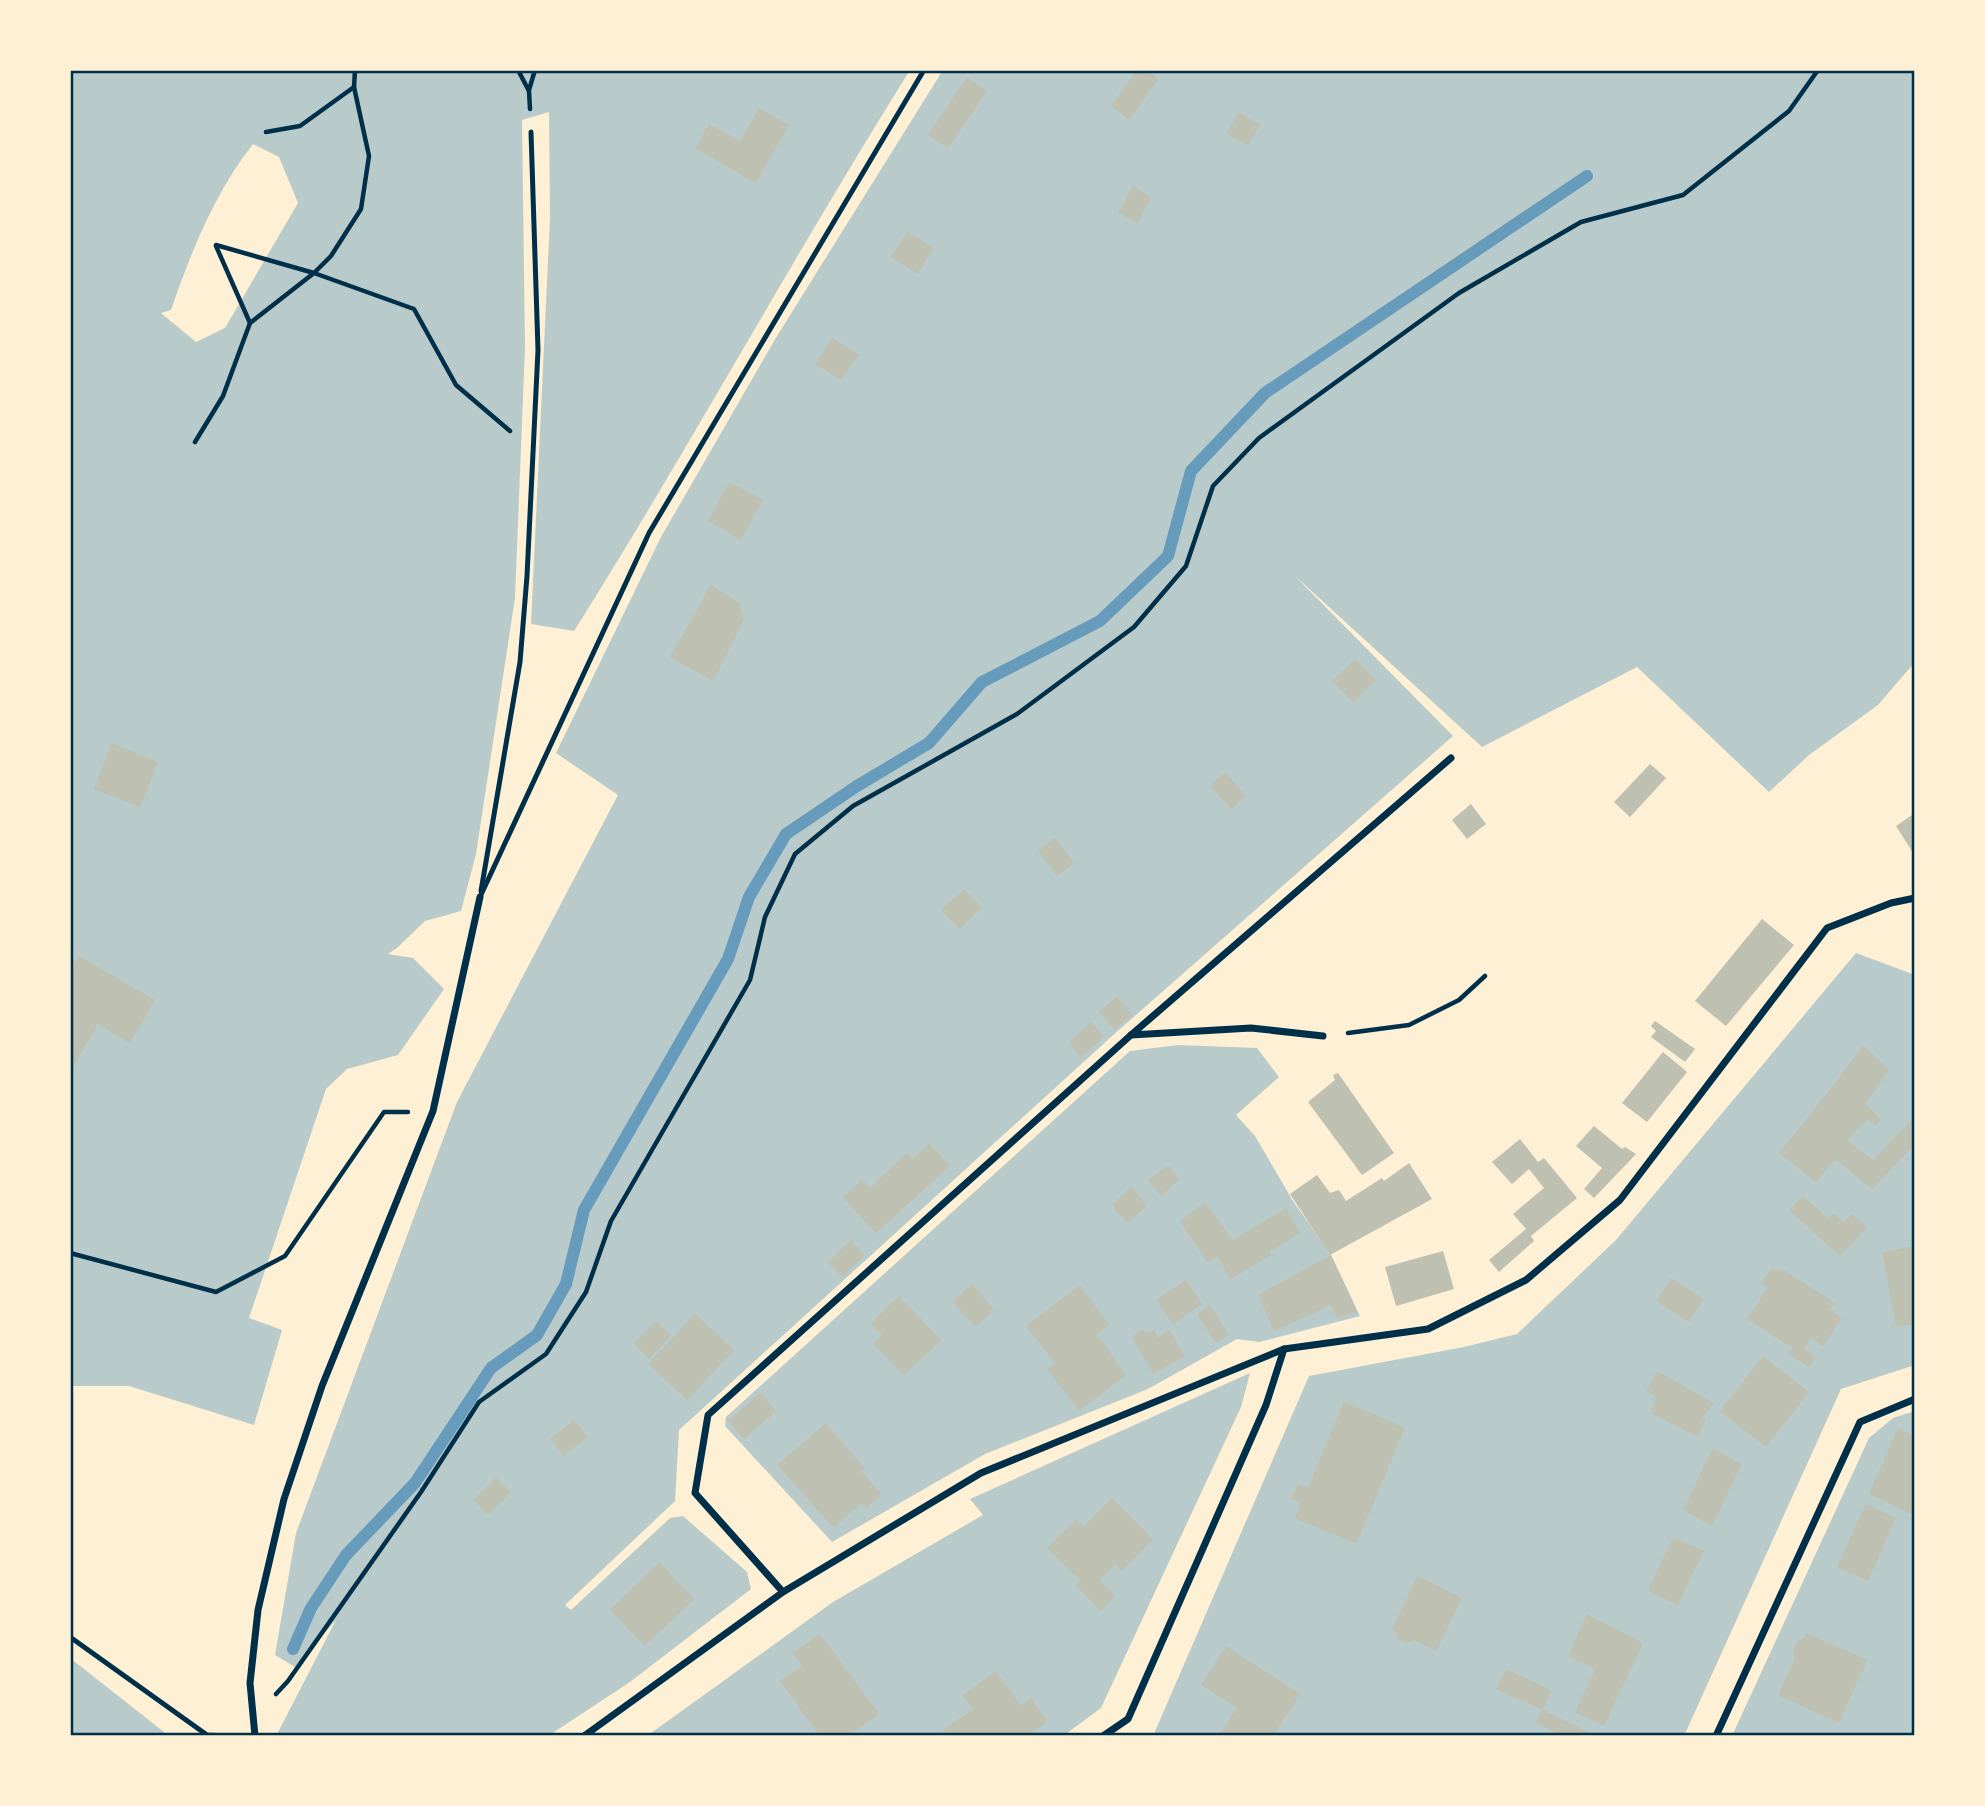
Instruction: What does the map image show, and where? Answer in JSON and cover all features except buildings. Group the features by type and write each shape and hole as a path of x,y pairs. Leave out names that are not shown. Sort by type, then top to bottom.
{"street":[{"path":"783,1592 695,1493 708,1415 1131,1035 1451,758"},
{"path":"255,1736 250,1683 258,1610 284,1499 322,1387 433,1111 480,897"},
{"path":"584,1736 783,1592 981,1473 1284,1349 1428,1329 1526,1280 1619,1200 1828,928 1891,904 1915,898"},
{"path":"1131,1035 1251,1028 1323,1036"},
{"path":"1103,1736 1128,1719 1266,1405 1284,1349"},
{"path":"1716,1736 1860,1423 1915,1399"}],"lane":[{"path":"480,897 649,533 924,70"},
{"path":"480,897 520,662 527,576 538,350 531,132"},
{"path":"70,1637 207,1735 226,1736"}],"path":[{"path":"195,442 223,396 250,323 314,273 331,256 361,209 369,156 354,87 355,70"},
{"path":"518,70 528,91"},
{"path":"531,132 528,91 533,70"},
{"path":"254,1717 288,1681 421,1492 479,1402 546,1354 586,1293 611,1221 750,980 765,917 795,855 853,806 1017,714 1134,627 1186,566 1213,486 1259,438 1458,293 1581,222 1683,195 1789,111 1818,70"},
{"path":"266,132 300,127 354,87"},
{"path":"250,323 216,245 314,273 414,309 456,385 533,451"},
{"path":"1323,1036 1409,1025 1459,1000 1485,976"},
{"path":"70,1253 216,1292 285,1256 384,1112 433,1111"}],"shaded area":[{"path":"70,70 910,70 574,631 531,624 550,218 549,112 522,120 525,347 515,598 476,854 461,911 425,921 388,954 413,958 444,989 398,1055 347,1069 326,1089 249,1318 282,1330 254,1425 129,1386 70,1386","holes":["253,144 279,157 298,203 225,328 196,342 161,313 171,310 205,223 227,182"]},
{"path":"943,70 1915,70 1915,662 1878,705 1809,755 1769,792 1637,667 1482,747 1294,575 1453,736 1111,1037 679,1430 675,1501 565,1605 571,1610 670,1518 683,1516 747,1572 751,1589 630,1682 548,1736 276,1736 336,1620 295,1667 275,1655 296,1533 457,1102 618,795 556,753 661,537 777,336"},
{"path":"1856,953 1915,975 1915,1365 1841,1389 1684,1736 1153,1736 1309,1376 1464,1347 1517,1334 1616,1240"},
{"path":"1178,1045 1257,1048 1279,1077 1236,1115 1255,1136 1293,1201 1331,1255 1360,1316 1259,1342 1237,1339 1148,1389 985,1454 832,1542 725,1426 726,1417 1130,1051"},
{"path":"1250,1373 1241,1407 1101,1708 1063,1736 647,1736 833,1602 983,1515 970,1499"},
{"path":"1915,1411 1915,1736 1732,1736 1869,1438 1893,1418"},
{"path":"70,1658 169,1736 70,1736"}],"waterway":[{"path":"293,1649 311,1608 346,1555 415,1483 491,1368 537,1335 566,1284 584,1210 728,959 749,897 786,834 857,786 929,743 982,682 1100,621 1168,556 1191,471 1265,393 1587,176"}]}
